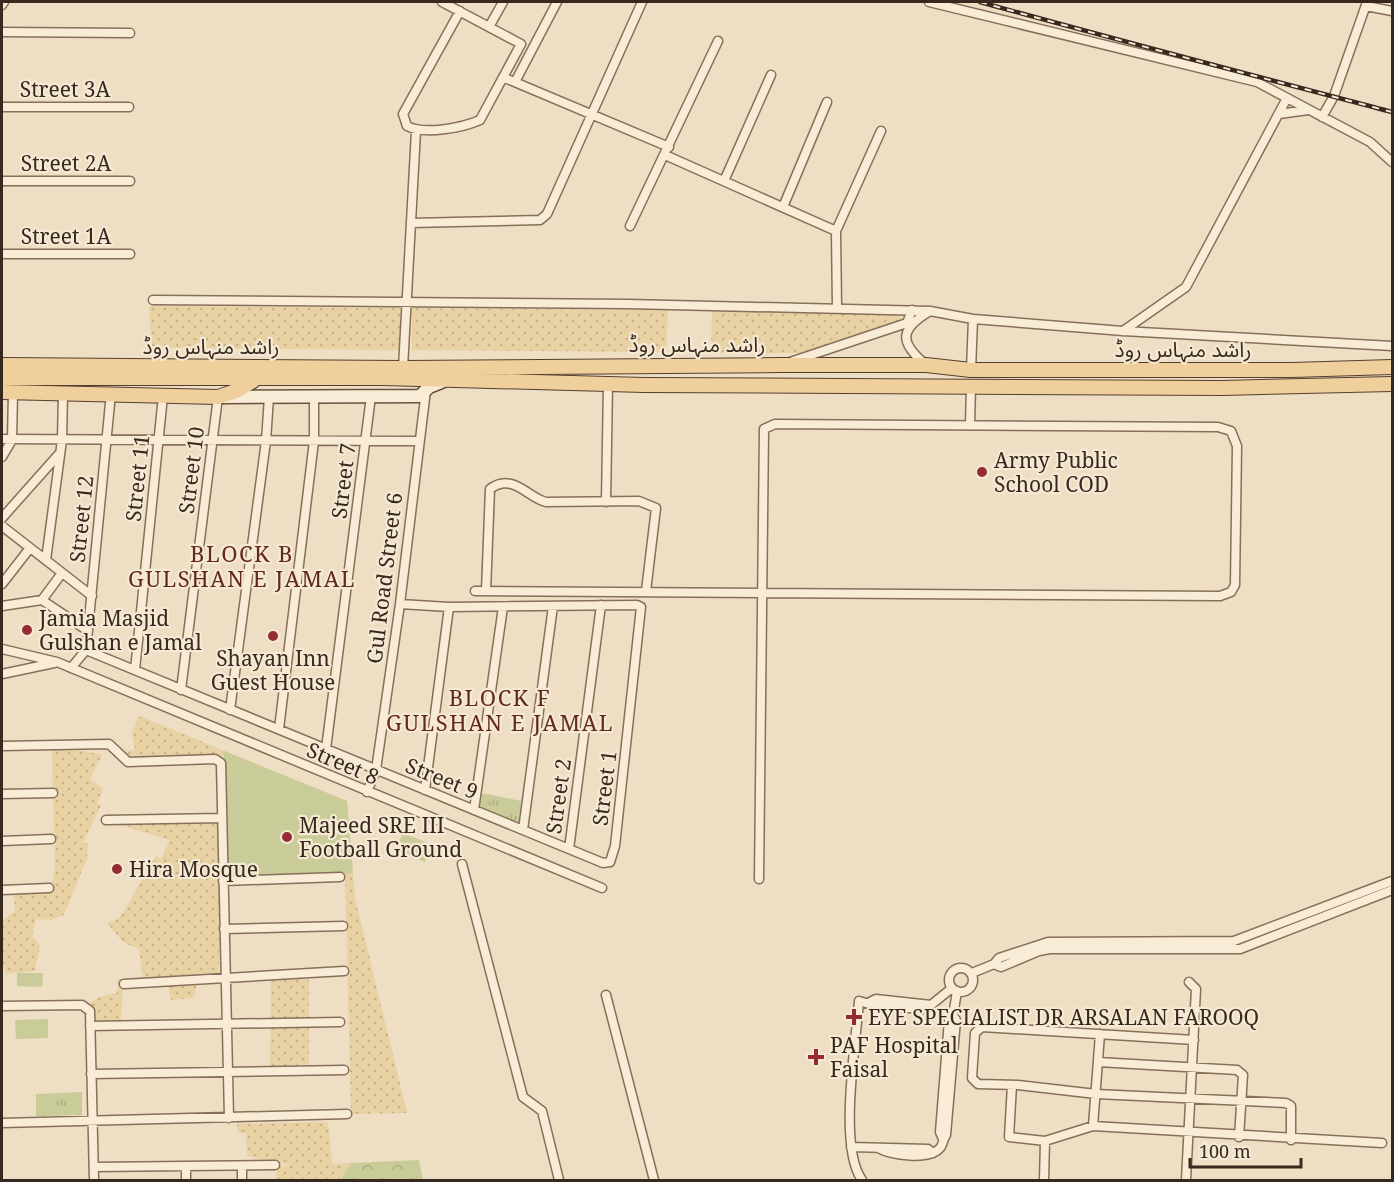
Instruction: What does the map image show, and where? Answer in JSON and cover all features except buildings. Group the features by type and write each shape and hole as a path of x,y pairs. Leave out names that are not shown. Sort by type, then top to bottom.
{"main road":[{"name":"راشد منہاس روڈ","path":"2,365 403,368 926,365 971,370 1292,370 1392,367"},
{"path":"264,367 280,372 318,374 321,380"},
{"path":"329,367 336,373 382,378"},
{"name":"راشد منہاس روڈ","path":"2,378 255,380 382,378 608,384 1289,388 1392,384"},
{"path":"218,397 237,391 255,380"},
{"path":"7,392 218,397 420,396 426,390 445,380"},
{"path":"1289,388 1320,394 1392,393"}],"street":[{"path":"442,2 460,11 521,44 505,78 480,120 471,124 416,130 407,126 403,114 460,11"},
{"path":"489,27 503,2"},
{"path":"516,82 557,2"},
{"path":"411,223 543,218 551,207 642,2"},
{"path":"929,2 1257,82 1370,142 1392,162"},
{"path":"1322,117 1334,96 1367,4 1392,11"},
{"path":"2,32 130,33"},
{"path":"630,226 718,42"},
{"path":"724,181 771,75"},
{"path":"505,78 592,115 724,181 836,231"},
{"path":"1123,331 1186,286 1287,98"},
{"path":"783,207 827,102"},
{"name":"Street 3A","path":"2,106 129,107"},
{"path":"1279,114 1309,110"},
{"path":"403,368 416,130"},
{"path":"837,307 836,231 881,131"},
{"name":"Street 2A","path":"2,181 130,181"},
{"name":"Street 1A","path":"2,254 130,254"},
{"path":"153,300 837,307 930,311 973,320 1123,331 1392,346"},
{"path":"781,365 900,326 907,323 912,310"},
{"path":"926,365 908,347 906,337 910,325 930,311"},
{"path":"971,370 973,320"},
{"path":"606,502 608,384"},
{"path":"970,385 970,425"},
{"name":"Gul Road Street 6","path":"367,792 376,770 400,604 426,390"},
{"path":"2,457 12,440 7,392"},
{"path":"46,560 62,440 63,393"},
{"name":"Street 12","path":"86,650 111,393"},
{"name":"Street 11","path":"135,670 163,396"},
{"path":"279,729 314,441 314,396"},
{"name":"Street 7","path":"326,749 371,396"},
{"name":"Street 10","path":"181,690 218,397"},
{"path":"230,710 266,441 269,397"},
{"path":"474,591 646,591 763,594 1220,596 1231,592 1235,585 1237,446 1231,431 1218,427 775,424 764,429 763,594 759,879"},
{"path":"2,440 419,441"},
{"path":"2,518 60,454"},
{"path":"486,591 490,500 493,487 496,485 520,486 539,500 546,502 639,501 656,508 646,591"},
{"path":"2,526 92,596"},
{"path":"2,584 30,548"},
{"path":"42,600 63,573"},
{"path":"2,606 42,600 88,631"},
{"path":"400,604 449,607 602,605"},
{"name":"Street 1","path":"602,605 641,607 615,846 608,864"},
{"name":"Street 2","path":"569,849 602,605"},
{"path":"523,830 553,606"},
{"path":"425,790 449,607"},
{"path":"474,810 503,607"},
{"name":"Street 8","path":"2,649 57,662 602,888"},
{"path":"71,668 86,650"},
{"name":"Street 9","path":"86,650 608,864"},
{"path":"2,674 57,662"},
{"path":"2,746 109,744 128,762 215,759 223,769 225,1024 229,1118"},
{"path":"2,794 53,794"},
{"path":"106,820 222,818"},
{"path":"2,841 51,839"},
{"path":"462,864 523,1097 542,1111 559,1180"},
{"path":"223,880 340,878"},
{"path":"1312,916 1392,881"},
{"path":"2,890 49,888"},
{"path":"972,974 994,964 999,958 1048,942 1234,941 1392,891"},
{"path":"224,928 343,926"},
{"path":"850,1147 885,1146 928,1149 933,1153 941,1147 943,1139 940,1132 949,1020 953,1016 955,990 949,983 951,972 962,967 972,974 974,979 968,990 955,990 931,1005 876,999 870,1002 859,1001 850,1147 852,1161 862,1180"},
{"path":"124,984 344,971"},
{"path":"1186,1180 1196,990 1189,982"},
{"path":"606,995 654,1180"},
{"path":"2,1006 82,1005 90,1011 94,1180"},
{"path":"90,1026 340,1022"},
{"path":"1194,1040 978,1028 975,1033 972,1078 978,1084 1012,1085 1096,1094 1242,1100 1291,1106 1291,1140"},
{"path":"1093,1126 1100,1034"},
{"path":"1098,1062 1237,1070 1241,1073 1242,1100 1239,1137"},
{"path":"92,1074 344,1070"},
{"path":"1012,1085 1009,1137 1045,1141 1093,1126 1239,1137 1382,1143"},
{"path":"2,1123 347,1114"},
{"path":"1044,1180 1045,1141"},
{"path":"94,1167 274,1165"},
{"path":"186,1166 186,1180"},
{"path":"242,1166 242,1180"}],"green space":[{"name":"Majeed SRE III Football Ground","path":"224,751 347,801 353,873 223,880"},
{"path":"477,792 521,801 518,827 474,810"},
{"path":"403,833 432,845 425,862 395,850"},
{"path":"17,973 43,973 42,987 17,986"},
{"path":"48,1019 48,1038 16,1039 15,1020"},
{"path":"82,1092 82,1115 36,1116 36,1094"},
{"path":"419,1160 423,1180 340,1180 351,1163"}],"sand":[{"path":"149,306 401,308 399,350 152,348"},
{"path":"412,308 668,310 666,352 412,350"},
{"path":"844,310 893,315 904,319 800,353 711,353 712,311"},
{"path":"139,716 347,801 355,898 407,1113 351,1114 345,873 219,878 219,983 197,981 194,998 171,1000 168,984 123,987 120,1028 85,1031 86,1014 90,1003 100,997 117,993 118,979 143,978 139,949 123,942 107,923 117,919 123,913 156,856 161,859 170,840 116,824 217,815 215,764 129,766 112,756 135,749 132,734"},
{"path":"52,749 84,751 102,755 90,779 103,789 97,803 101,806 83,842 88,844 87,858 64,915 51,920 36,919 32,936 40,945 35,971 6,974 2,964 2,921 15,911 13,885 52,883 55,870"},
{"path":"271,979 309,979 309,1064 270,1067"},
{"path":"328,1122 332,1164 351,1163 340,1180 276,1180 277,1167 292,1165 247,1156 246,1133 238,1133 237,1124"}],"railway":[{"path":"980,2 1392,112"}],"place":[{"name":"Army Public School COD","path":"982,472"},
{"name":"Jamia Masjid Gulshan e Jamal","path":"27,630"},
{"name":"Shayan Inn Guest House","path":"273,636"},
{"name":"Majeed SRE III Football Ground","path":"287,837"},
{"name":"Hira Mosque","path":"117,869"},
{"name":"EYE SPECIALIST DR ARSALAN FAROOQ","path":"854,1017"},
{"name":"PAF Hospital Faisal","path":"816,1057"}],"district":[{"name":"BLOCK B GULSHAN E JAMAL","path":"242,566"},
{"name":"BLOCK F GULSHAN E JAMAL","path":"500,710"}]}
